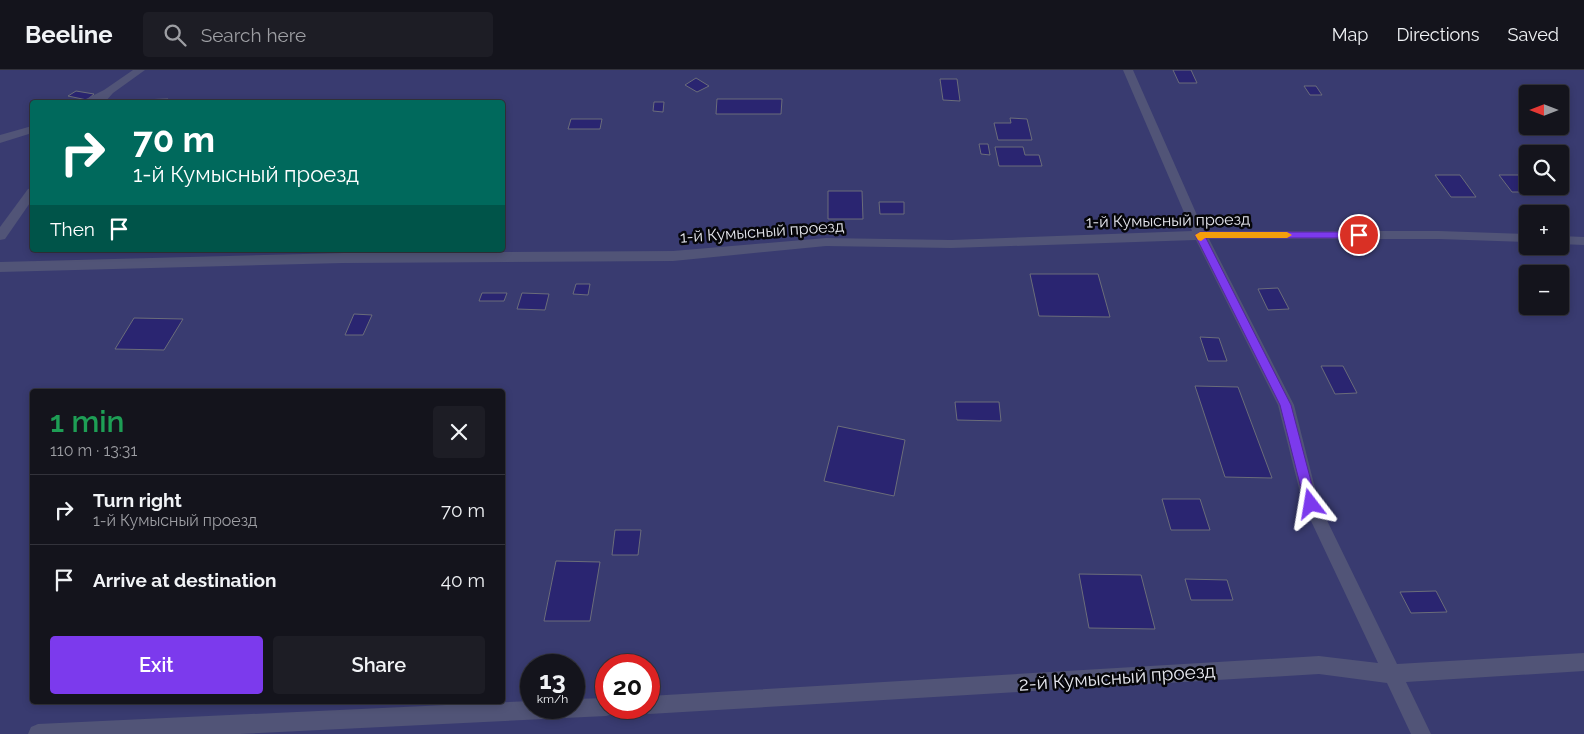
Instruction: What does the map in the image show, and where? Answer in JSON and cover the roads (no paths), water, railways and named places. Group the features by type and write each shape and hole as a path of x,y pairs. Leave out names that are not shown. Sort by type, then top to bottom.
{"lane":[{"path":"90,100 109,91 140,70"},
{"path":"1128,70 1200,235 1286,405 1311,504 1421,734"},
{"path":"102,100 109,91"},
{"path":"0,140 29,131"},
{"path":"0,145 29,131"},
{"path":"0,236 30,195"},
{"name":"1-й Кумысный проезд","path":"0,267 343,258 673,256 826,242 951,244 1200,235 1439,235 1519,238"},
{"path":"1569,240 1584,241"},
{"name":"2-й Кумысный проезд","path":"660,704 1319,665 1391,674 1584,662"},
{"path":"38,734 595,708"}]}
